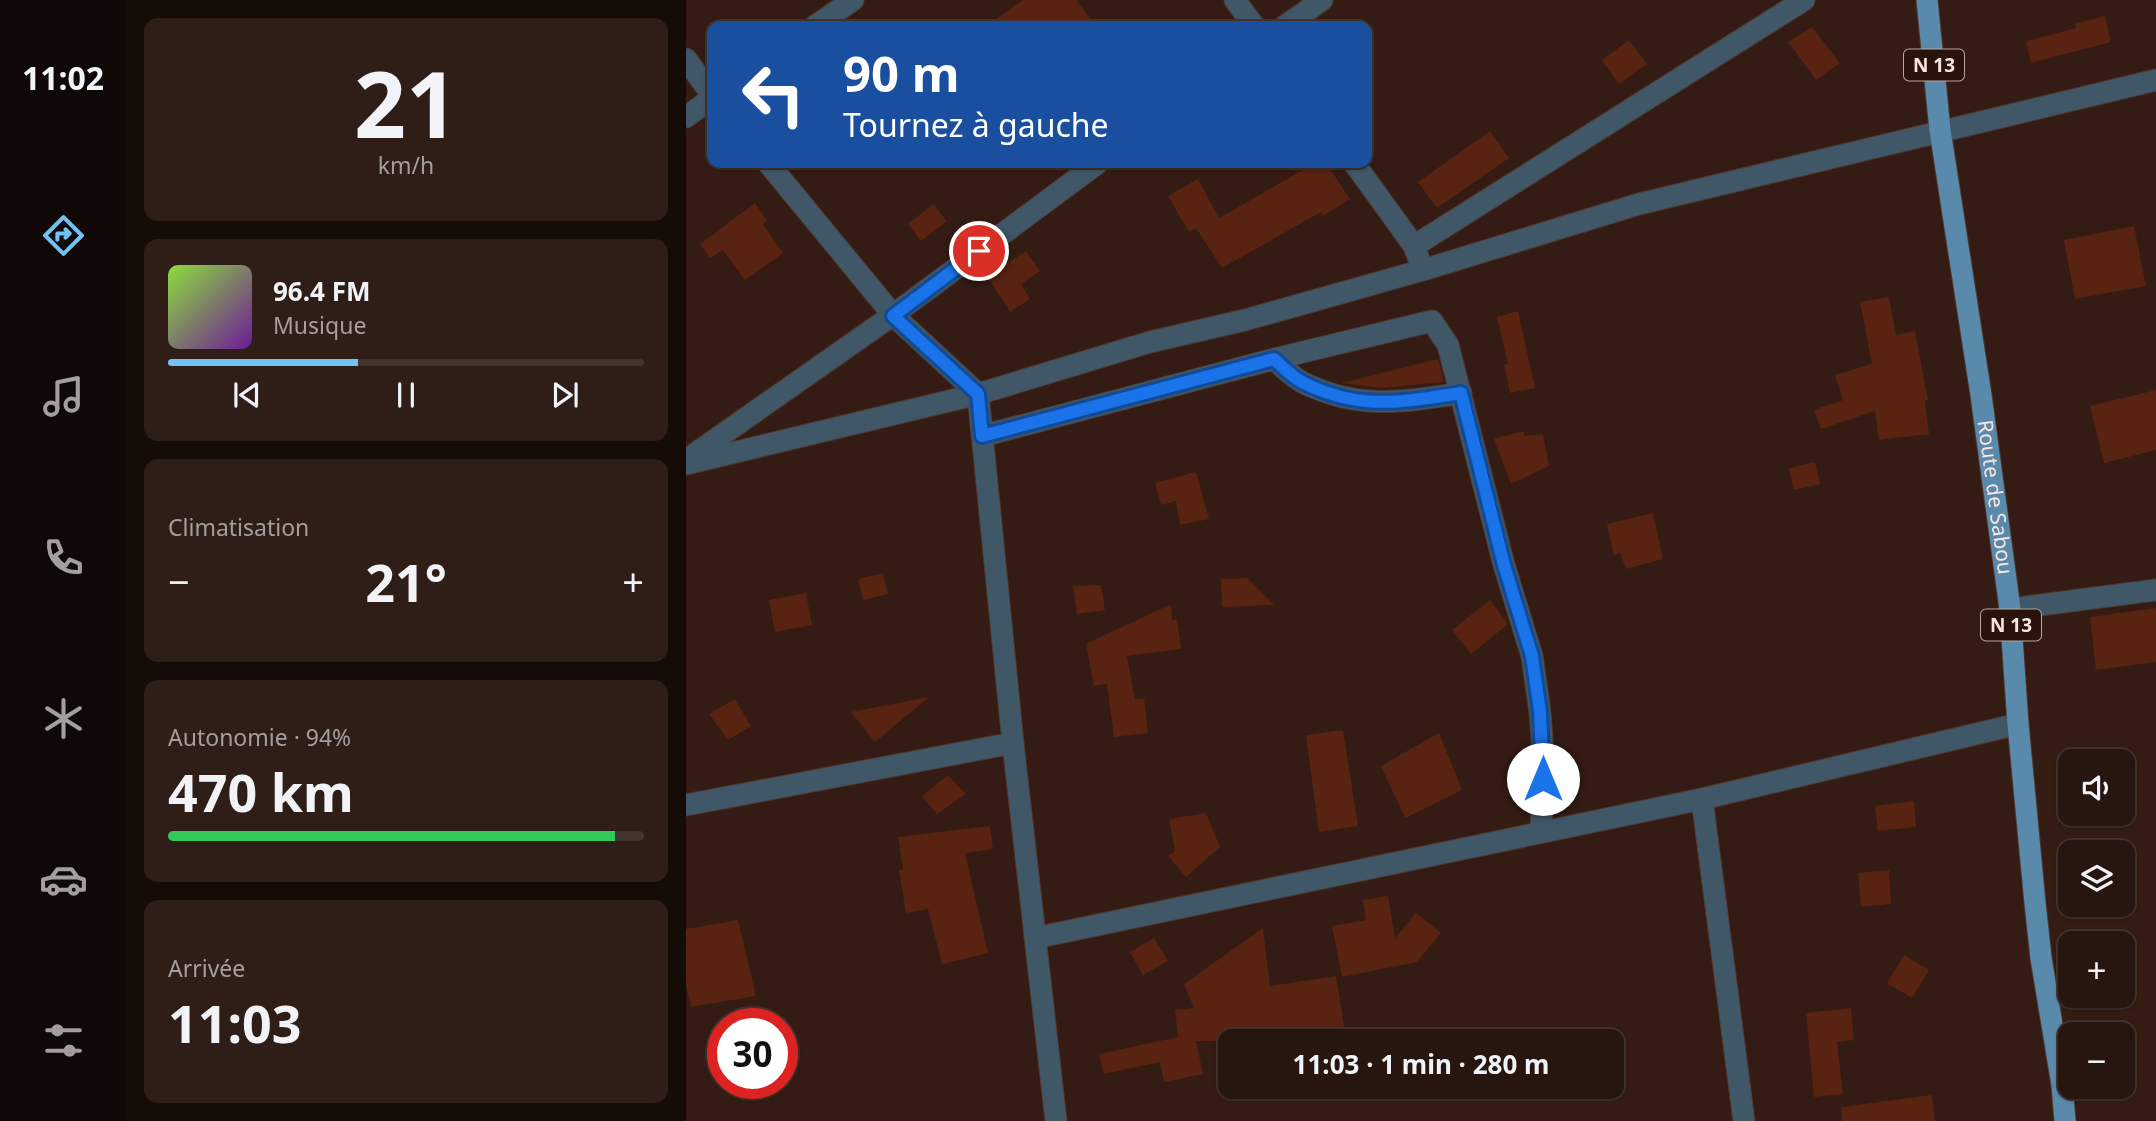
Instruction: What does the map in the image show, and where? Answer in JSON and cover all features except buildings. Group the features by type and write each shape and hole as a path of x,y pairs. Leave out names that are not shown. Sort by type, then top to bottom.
{"main road":[{"name":"Route de Sabou","path":"1927,0 1940,130 1979,382 2010,609 2018,724 2041,958 2062,1085 2065,1121"}],"street":[{"path":"823,21 853,0"},
{"path":"1235,0 1250,21"},
{"path":"1292,21 1322,0"},
{"path":"1414,246 1804,0"},
{"path":"686,59 707,89"},
{"path":"686,462 978,394 1150,342 1244,320 1423,270 1639,204 1782,172 1940,130 2156,80"},
{"path":"686,117 707,100"},
{"path":"772,168 893,316 978,394 1013,743 1056,1121"},
{"path":"686,462 893,316 1091,168"},
{"path":"1358,168 1414,246 1423,270"},
{"path":"982,436 1274,359 1432,321 1448,345 1504,565 1532,656 1543,753 1541,832"},
{"path":"1274,359 1302,382 1348,400 1398,403 1461,393"},
{"path":"2010,609 2156,590"},
{"path":"1035,938 1702,799 2018,724"},
{"path":"686,805 1013,743"},
{"path":"1702,799 1744,1121"}],"route":[{"path":"979,251 893,316 978,394 982,436 1274,359 1302,382 1348,400 1398,403 1461,393 1504,565 1532,656 1540,712 1543,779"}]}
